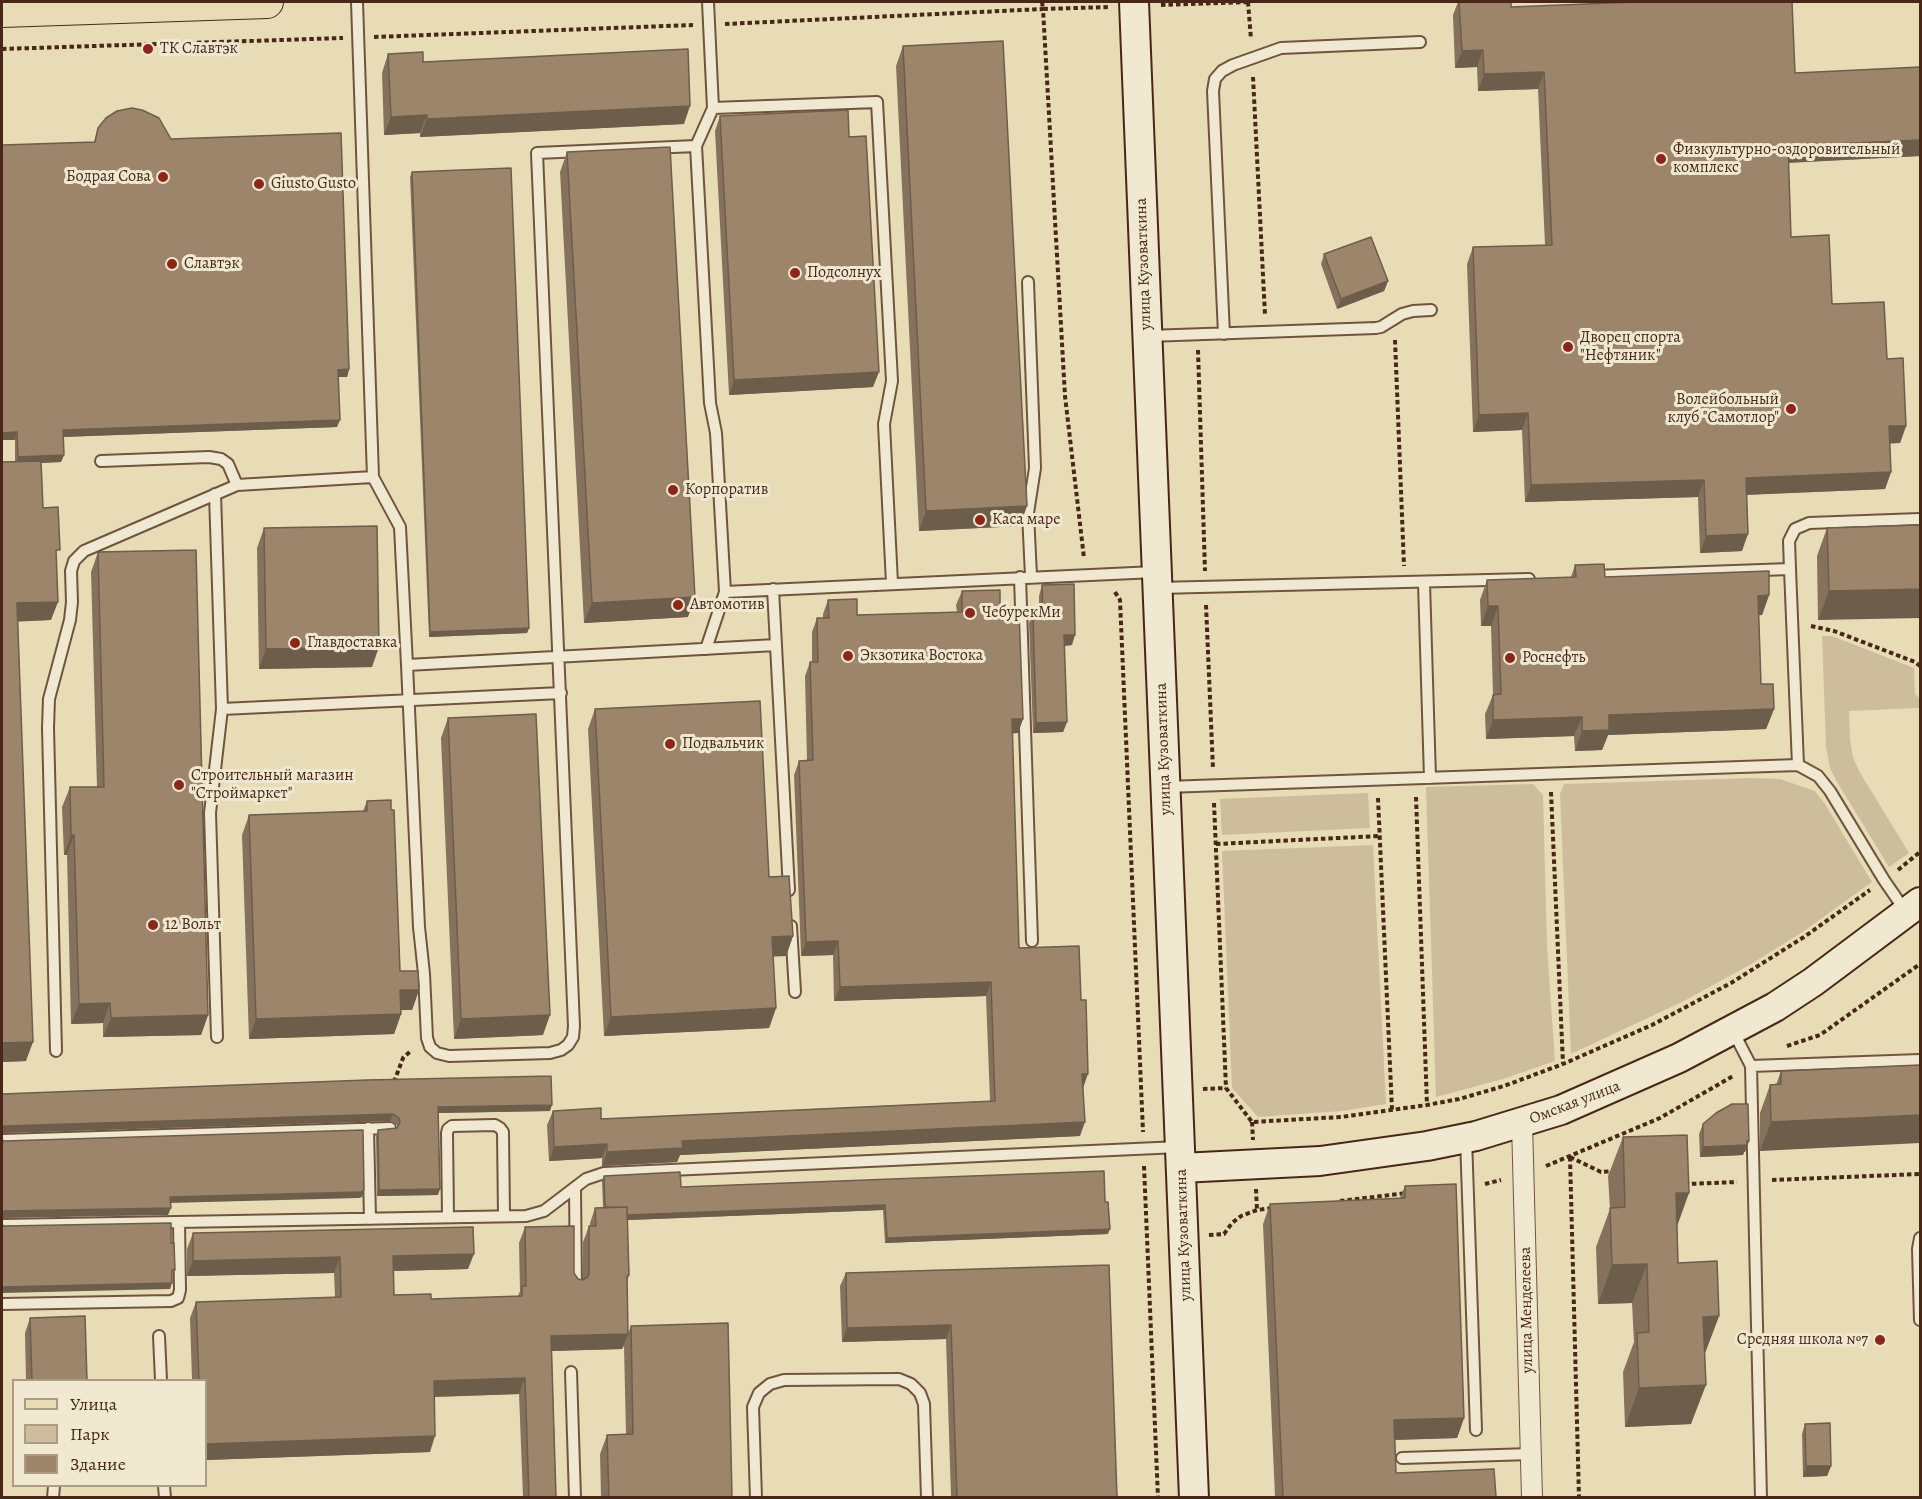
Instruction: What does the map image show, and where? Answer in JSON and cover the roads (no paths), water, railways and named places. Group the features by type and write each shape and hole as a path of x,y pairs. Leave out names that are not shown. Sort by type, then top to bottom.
{"main road":[{"path":"2,11 267,2"},
{"name":"улица Кузоваткина","path":"1134,2 1194,1497"},
{"name":"Омская улица","path":"1181,1158 1320,1161 1427,1146 1466,1138 1561,1110 1624,1084 1774,1007 1913,907"}],"street":[{"name":"улица Менделеева","path":"1522,1123 1532,1497"}],"lane":[{"path":"357,2 373,477 400,527 419,927 427,1038 430,1047 437,1053 449,1056 550,1053 568,1046 573,1037 561,693 537,153 696,146"},
{"path":"706,649 725,592 716,433 710,403 696,146 713,108 708,2"},
{"path":"1224,334 1213,91 1215,79 1222,71 1233,65 1281,48 1420,42"},
{"path":"713,108 877,102 892,381 884,424 892,583"},
{"path":"1028,282 1035,468 1028,513 1025,576 1032,941"},
{"path":"1147,336 1376,328 1402,314 1431,310"},
{"path":"101,461 209,457 222,459 228,464 237,485"},
{"path":"56,1051 49,699 70,620 71,571 74,561 84,551 237,485 373,477"},
{"path":"215,494 222,709 210,813 217,1037"},
{"path":"1798,765 1789,541 1795,529 1809,523 1920,519"},
{"path":"1580,577 1790,569"},
{"path":"725,592 1086,574 1206,587 1545,578"},
{"path":"1424,583 1430,778"},
{"path":"773,589 790,896"},
{"path":"407,665 776,645"},
{"path":"222,709 561,693"},
{"path":"1166,787 1798,765 1818,776 1830,791 1884,880 1913,907"},
{"path":"791,920 795,992"},
{"path":"1732,1030 1751,1066 1761,1497"},
{"path":"1751,1066 1920,1060"},
{"path":"448,1217 448,1129 452,1126 474,1125 495,1125 503,1132 504,1216"},
{"path":"368,1128 370,1219"},
{"path":"2,1140 390,1128"},
{"path":"1466,1138 1476,1430"},
{"path":"2,1225 526,1216 544,1211 586,1179 604,1173 1143,1149 1181,1158"},
{"path":"575,1188 576,1288"},
{"path":"2,1304 178,1298 180,1290 179,1222"},
{"path":"1920,1238 1918,1249 1920,1320"},
{"path":"159,1336 161,1379"},
{"path":"571,1372 575,1497"},
{"path":"756,1497 753,1407 759,1393 770,1384 784,1380 899,1379 911,1384 920,1393 924,1404 927,1497"},
{"path":"1402,1458 1531,1454"}],"place":[{"name":"ТК Славтэк","path":"148,49"},
{"name":"Физкультурно-оздоровительный комплекс","path":"1661,159"},
{"name":"Бодрая Сова","path":"163,177"},
{"name":"Giusto Gusto","path":"259,184"},
{"name":"Славтэк","path":"172,264"},
{"name":"Подсолнух","path":"795,273"},
{"name":"Дворец спорта \"Нефтяник\"","path":"1568,347"},
{"name":"Волейбольный клуб \"Самотлор\"","path":"1791,409"},
{"name":"Корпоратив","path":"673,490"},
{"name":"Каса маре","path":"980,520"},
{"name":"Автомотив","path":"678,605"},
{"name":"ЧебурекМи","path":"970,613"},
{"name":"Главдоставка","path":"295,643"},
{"name":"Экзотика Востока","path":"848,656"},
{"name":"Роснефть","path":"1510,658"},
{"name":"Подвальчик","path":"670,744"},
{"name":"Строительный магазин \"Строймаркет\"","path":"179,785"},
{"name":"12 Вольт","path":"153,925"},
{"name":"Средняя школа №7","path":"1880,1340"}]}
